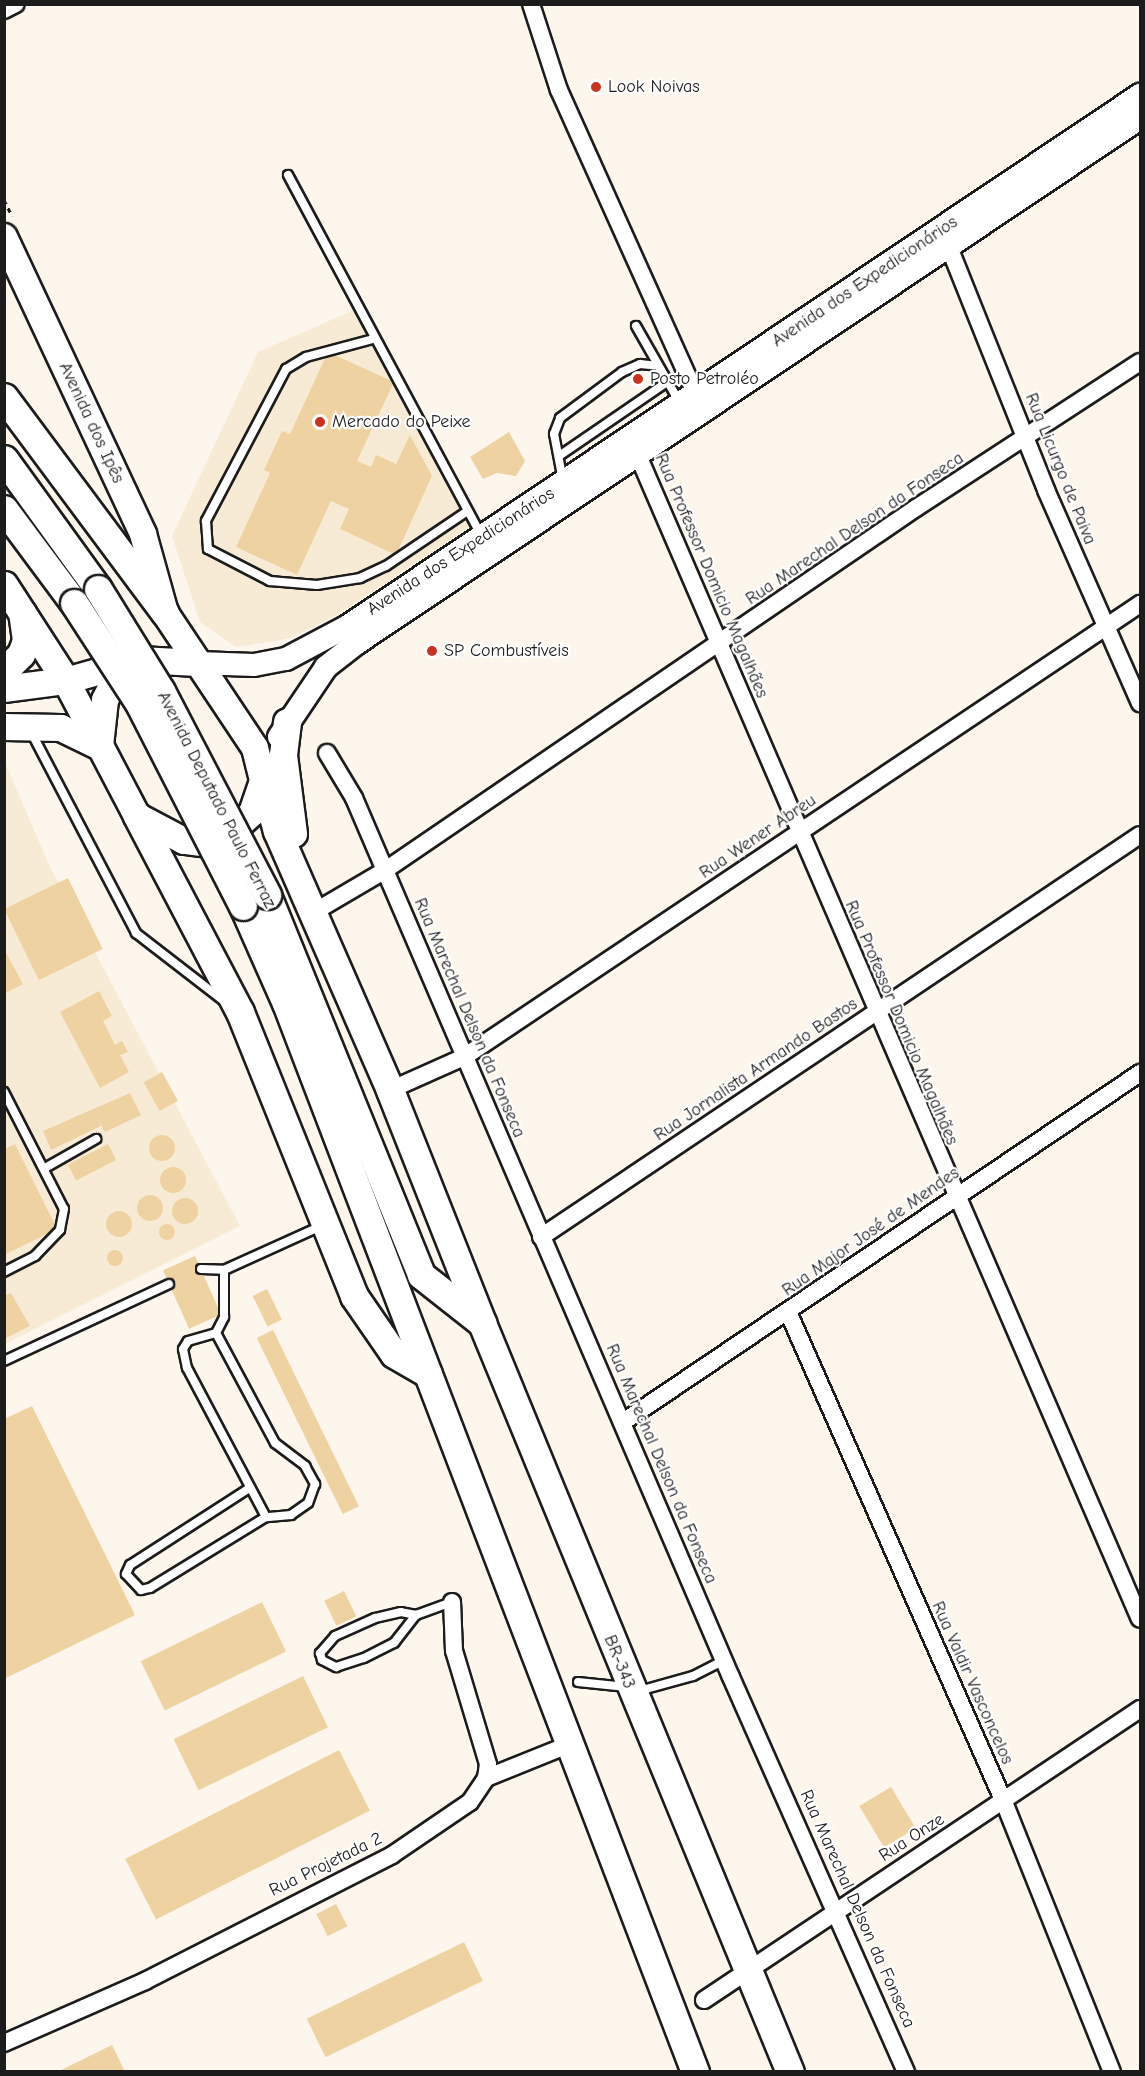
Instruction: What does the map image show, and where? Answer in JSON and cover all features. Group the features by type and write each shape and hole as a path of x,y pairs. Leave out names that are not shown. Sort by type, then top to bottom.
{"highway":[{"path":"4,397 165,613"},
{"name":"Avenida Deputado Paulo Ferraz","path":"4,459 98,589 161,691 255,900 365,1173"},
{"name":"Avenida Deputado Paulo Ferraz","path":"4,509 75,603 139,703 255,900"},
{"path":"4,585 66,681"},
{"path":"4,671 21,654 26,640 21,609"},
{"path":"287,722 285,789 313,908"},
{"path":"263,781 277,831 313,908 390,1090 482,1323"},
{"path":"137,816 240,1012 324,1224 372,1328 394,1354 428,1374"},
{"path":"365,1173 428,1374 695,2072"},
{"name":"BR-343","path":"365,1173 421,1275 482,1323 630,1690 790,2072"}],"main road":[{"name":"Avenida dos Expedicionários","path":"352,635 635,448 1140,95"},
{"name":"Avenida dos Expedicionários","path":"694,405 949,247 1140,118"},
{"name":"Avenida dos Ipês","path":"4,237 143,534 165,613 198,663"},
{"name":"Avenida dos Expedicionários","path":"487,546 564,485 635,448"},
{"path":"4,689 66,681 139,660 254,665 286,658 352,635"},
{"path":"66,681 137,816 184,841 209,844 228,835 252,813 287,722 352,635"},
{"path":"198,663 239,719 255,748 263,781"},
{"path":"100,747 105,700 122,666"},
{"path":"16,727 73,731 100,747"}],"street":[{"path":"4,10 16,4"},
{"path":"531,4 559,90 694,405"},
{"name":"Rua Licurgo de Paiva","path":"949,247 1027,438 1140,703"},
{"name":"Rua Marechal Delson da Fonseca","path":"313,908 384,870 1140,362"},
{"name":"Rua Professor Domicio Magalhães","path":"635,448 717,646 800,834 954,1197 1140,1619"},
{"name":"Rua Wener Abreu","path":"390,1090 464,1057 800,834 930,741 1140,604"},
{"name":"Rua Marechal Delson da Fonseca","path":"327,753 343,773 724,1660 906,2072"},
{"name":"Rua Jornalista Armando Bastos","path":"541,1237 1140,835"},
{"name":"Rua Major José de Mendes","path":"623,1422 789,1314 954,1197 1140,1073"},
{"name":"Rua Valdir Vasconcelos","path":"789,1314 1004,1802 1112,2072"},
{"path":"452,1602 454,1651 485,1746 486,1778 568,1745"},
{"name":"Rua Onze","path":"704,2000 1004,1802 1140,1709"},
{"name":"Rua Projetada 2","path":"4,2043 145,1981 392,1855 470,1802 486,1778"}],"lane":[{"path":"288,175 373,339 466,512 487,546"},
{"path":"636,326 667,382 694,405"},
{"path":"373,339 306,357 286,369 206,522 208,549 270,581 317,585 360,578 386,566 466,512"},
{"path":"564,485 554,425 560,418 622,372 640,364 658,366"},
{"path":"559,456 667,382"},
{"path":"16,727 136,933 240,1012"},
{"path":"4,1092 45,1168 64,1209 60,1230 35,1257 4,1272"},
{"path":"45,1168 96,1139"},
{"path":"201,1269 224,1270 324,1224"},
{"path":"224,1270 224,1317 216,1333 188,1341 183,1349 187,1368 248,1489 266,1516"},
{"path":"4,1362 169,1284"},
{"path":"216,1333 275,1443 305,1466 315,1484 308,1503 291,1515 266,1516 150,1588 141,1590 126,1574 130,1565 248,1489"},
{"path":"416,1615 401,1612 375,1618 335,1636 320,1653 322,1660 336,1667 363,1658 394,1642 416,1615 452,1602"},
{"path":"578,1682 630,1690 693,1676 724,1660"}],"shaded area":[{"name":"Mercado do Peixe","path":"354,310 470,527 340,613 292,638 236,647 200,622 172,536 258,352"},
{"path":"4,760 51,869 240,1226 5,1344"}],"building":[{"path":"328,352 394,382 357,461 371,467 376,455 396,464 410,435 432,476 396,555 340,529 349,509 331,501 297,575 236,547 270,473 264,470 282,431 290,434"},
{"path":"509,432 525,461 516,476 497,473 483,479 470,457"},
{"path":"68,878 103,949 39,980 4,909"},
{"path":"4,949 23,984 4,994"},
{"path":"99,991 112,1016 103,1021 115,1045 122,1041 128,1052 120,1055 129,1072 100,1088 60,1012"},
{"path":"162,1072 178,1101 160,1111 144,1082"},
{"path":"130,1093 141,1115 105,1132 98,1118 101,1126 51,1150 43,1131"},
{"path":"162,1135 171,1139 175,1148 171,1157 162,1161 153,1157 149,1148 153,1139"},
{"path":"15,1144 57,1229 4,1255 4,1149"},
{"path":"108,1144 116,1160 76,1180 68,1164"},
{"path":"173,1167 182,1171 186,1180 182,1189 173,1193 164,1189 160,1180 164,1171"},
{"path":"150,1195 159,1199 163,1208 159,1217 150,1221 141,1217 137,1208 141,1199"},
{"path":"185,1198 194,1202 198,1211 194,1220 185,1224 176,1220 172,1211 176,1202"},
{"path":"119,1211 128,1215 132,1224 128,1233 119,1237 110,1233 106,1224 110,1215"},
{"path":"167,1224 173,1226 175,1232 173,1238 167,1240 161,1238 159,1232 161,1226"},
{"path":"115,1250 121,1252 123,1258 121,1264 115,1266 109,1264 107,1258 109,1252"},
{"path":"195,1256 221,1314 189,1329 163,1270"},
{"path":"267,1289 282,1320 268,1327 253,1296"},
{"path":"11,1293 30,1326 4,1339 4,1296"},
{"path":"273,1330 359,1506 343,1514 257,1338"},
{"path":"32,1406 135,1615 4,1679 4,1419"},
{"path":"344,1591 356,1616 337,1626 324,1601"},
{"path":"262,1602 286,1651 165,1711 141,1661"},
{"path":"303,1676 328,1727 199,1790 174,1739"},
{"path":"339,1750 370,1811 156,1920 125,1859"},
{"path":"891,1787 916,1828 884,1847 859,1806"},
{"path":"336,1904 347,1926 328,1936 316,1914"},
{"path":"464,1942 483,1981 326,2057 307,2019"},
{"path":"112,2045 125,2072 57,2072"}],"place":[{"name":"Look Noivas","path":"596,87"},
{"name":"Posto Petroléo","path":"638,379"},
{"name":"Mercado do Peixe","path":"320,422"},
{"name":"SP Combustíveis","path":"432,651"}]}
